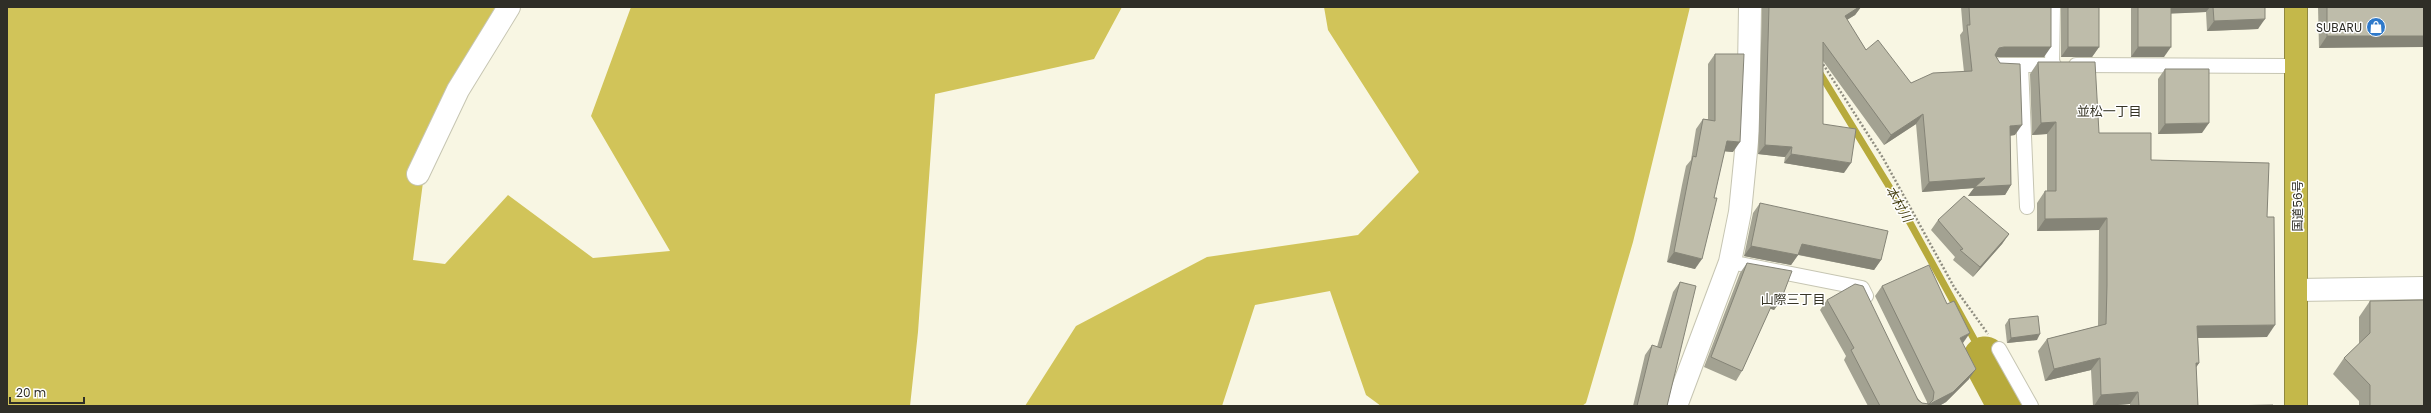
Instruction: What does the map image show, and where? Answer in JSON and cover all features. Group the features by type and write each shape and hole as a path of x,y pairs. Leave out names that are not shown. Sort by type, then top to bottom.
{"highway":[{"name":"国道56号","path":"2296,7 2296,406"}],"street":[{"path":"418,174 458,90 509,7"},
{"path":"1676,406 1730,262 1740,212 1748,131 1750,7"},
{"path":"2297,290 2424,288"}],"lane":[{"path":"2052,7 2052,65"},
{"path":"1997,65 2296,66"},
{"path":"2021,65 2027,207"},
{"path":"1730,262 1862,288 1872,309"},
{"path":"1999,349 2031,406"}],"path":[{"path":"1820,60 1883,158 1954,287 1999,349"}],"shaded area":[{"path":"7,7 495,7 427,151 413,260 445,264 508,195 593,258 670,251 591,116 631,7 1122,7 1094,59 935,94 918,332 910,406 7,406"},
{"path":"1324,7 1690,7 1633,242 1586,403 1582,406 1381,406 1366,395 1330,291 1255,305 1222,406 1025,406 1076,326 1207,257 1358,235 1419,172 1328,30"}],"building":[{"path":"1769,7 1859,7 1845,16 1866,50 1878,40 1911,83 1933,73 1972,71 1967,25 1970,25 1969,7 2051,7 2051,47 2004,47 1999,48 1995,55 2000,63 2020,64 2022,125 2010,126 2011,185 1975,187 1985,178 1929,182 1923,114 1891,135 1823,42 1823,124 1856,129 1851,163 1791,154 1792,147 1765,145"},
{"path":"2068,7 2099,7 2099,47 2068,47"},
{"path":"2138,7 2171,7 2171,47 2138,47"},
{"path":"2213,7 2265,7 2265,19 2214,21"},
{"path":"2327,7 2424,7 2424,36 2327,36"},
{"path":"1715,54 1744,54 1740,142 1727,141 1714,198 1717,198 1702,259 1674,252 1693,156 1696,157 1703,119 1715,121"},
{"path":"2038,62 2095,62 2099,133 2151,133 2151,160 2269,163 2267,217 2274,217 2275,325 2197,326 2199,363 2196,363 2198,406 2139,406 2138,392 2101,395 2100,358 2054,369 2047,339 2106,324 2107,218 2045,219 2045,191 2056,191 2056,122 2041,123"},
{"path":"2165,69 2209,69 2209,123 2165,124"},
{"path":"1964,196 2009,234 1980,267 1960,250 1963,249 1938,220"},
{"path":"1760,203 1888,231 1881,260 1802,244 1798,255 1751,246"},
{"path":"1747,263 1792,271 1781,300 1775,298 1742,371 1711,357"},
{"path":"1929,265 1947,304 1954,301 1970,333 1960,338 1976,369 1953,392 1926,406 1880,406 1851,350 1854,348 1827,300 1855,284 1863,286 1918,400 1922,403 1929,404 1933,400 1934,392 1882,286"},
{"path":"1680,282 1696,286 1667,406 1637,406 1652,345 1661,348"},
{"path":"2424,300 2424,406 2370,406 2370,385 2344,358 2370,333 2370,301"},
{"path":"2038,316 2040,334 2011,338 2009,319"},
{"path":"2273,405 2273,406 2224,406"}],"waterway":[{"name":"本村川","path":"1818,70 1898,201 1985,359"},
{"name":"本村川","path":"1985,359 2010,406"}],"place":[{"name":"SUBARU","path":"2376,27"}],"district":[{"name":"並松一丁目","path":"2109,111"},
{"name":"山際三丁目","path":"1793,299"}]}
